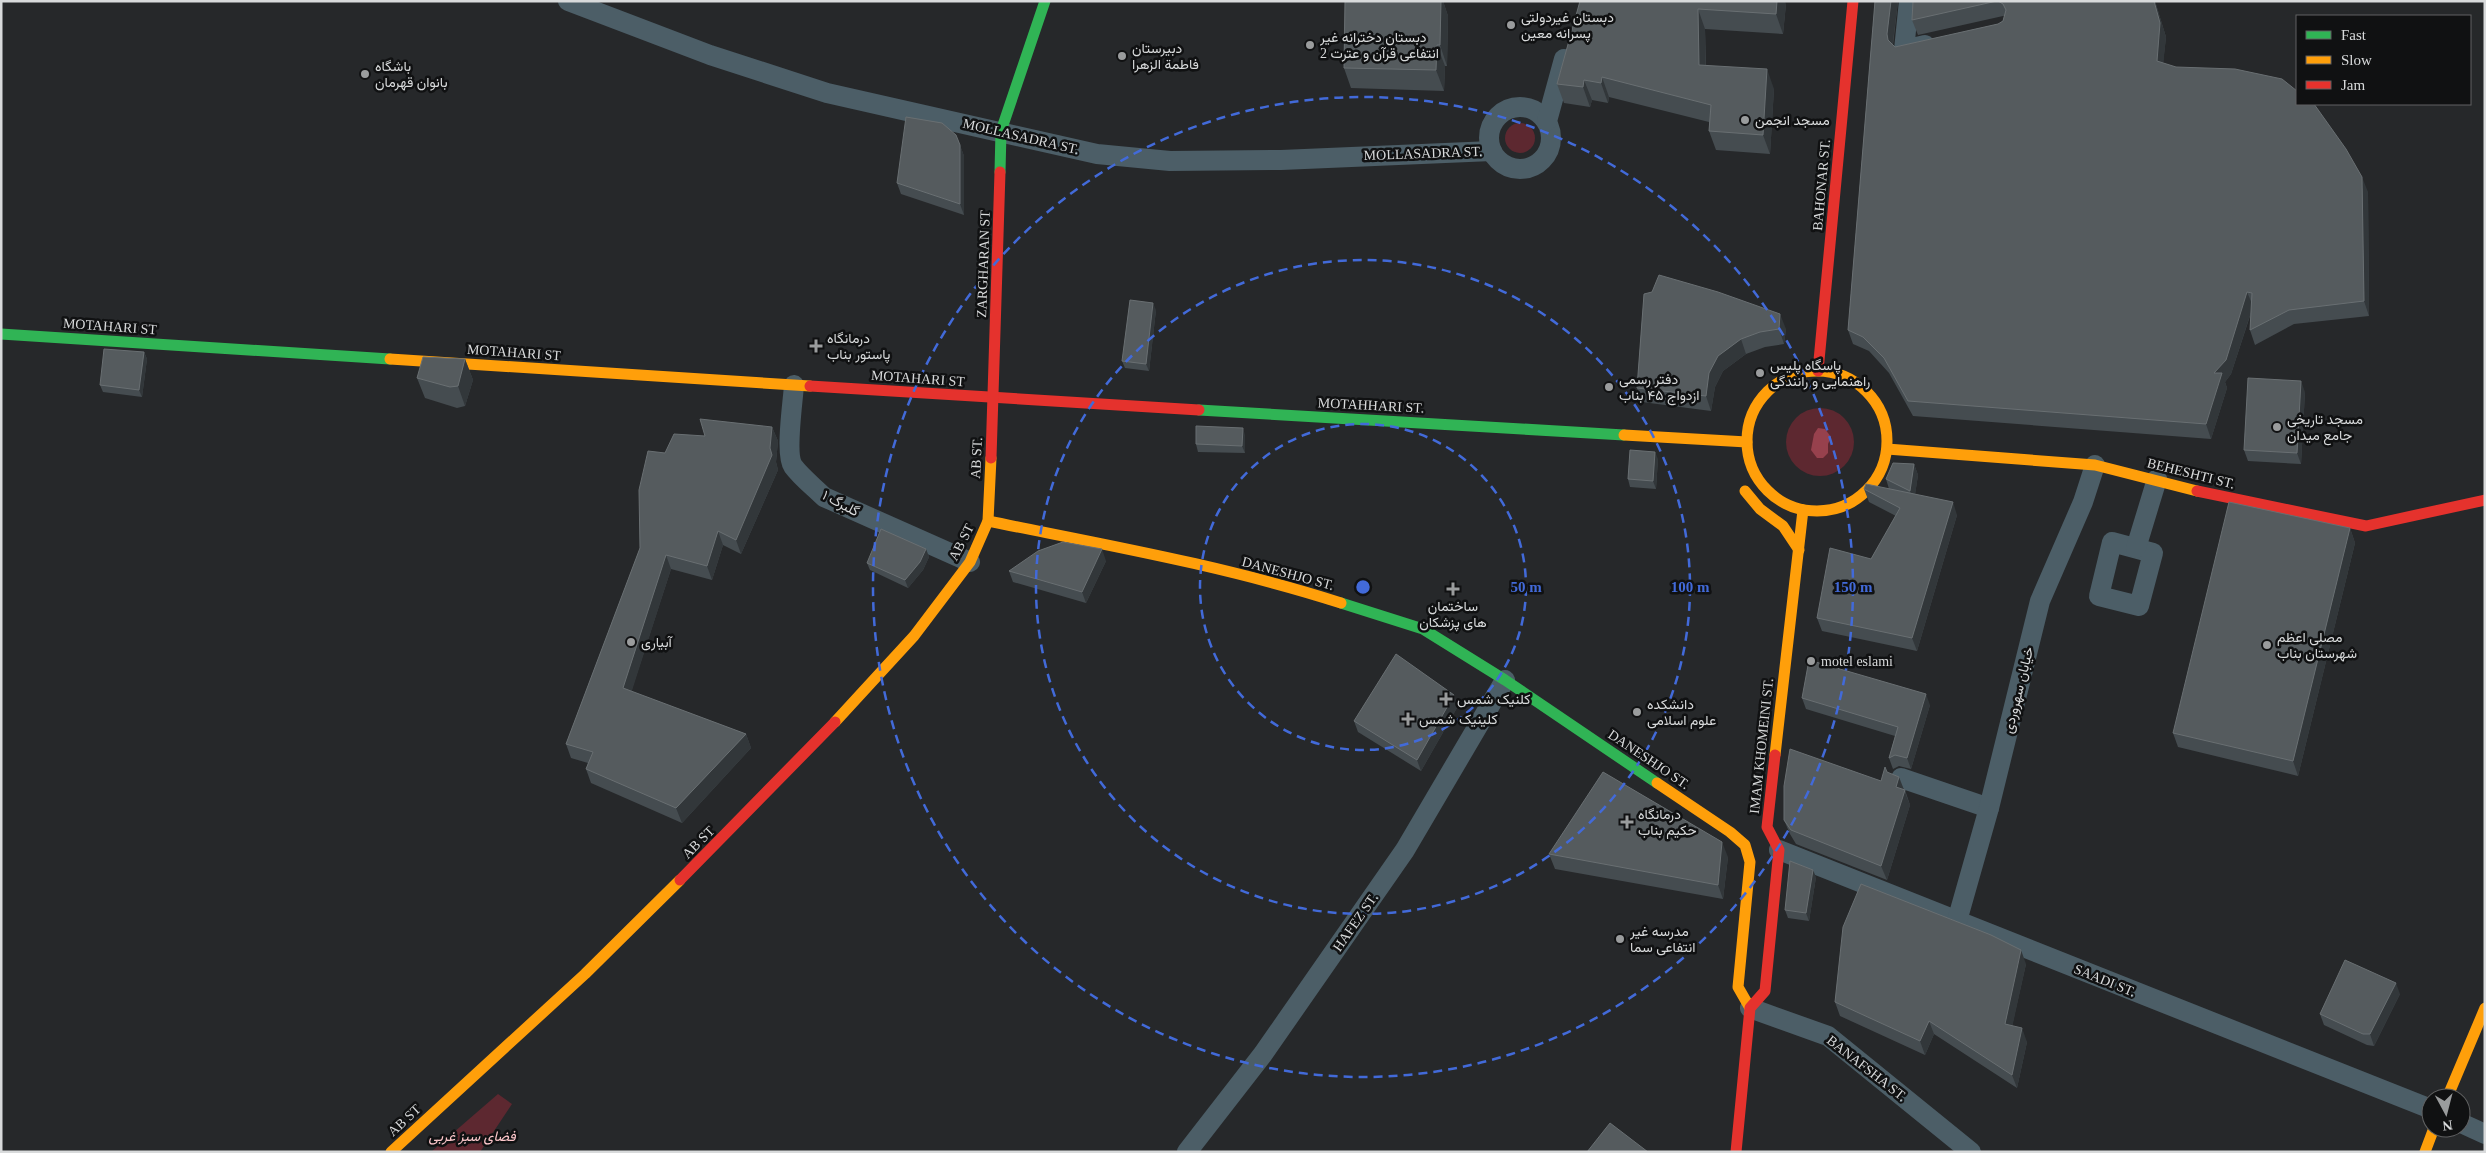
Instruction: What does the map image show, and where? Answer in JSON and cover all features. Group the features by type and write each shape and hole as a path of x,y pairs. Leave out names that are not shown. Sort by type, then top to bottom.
{"main road":[{"name":"ZARGHARAN ST","path":"994,398 1002,131 1045,1"},
{"name":"BAHONAR ST.","path":"1818,371 1853,1"},
{"name":"MOTAHARI ST","path":"1,334 994,398"},
{"path":"1818,371 1844,376 1860,385 1873,398 1885,422 1887,449 1878,476 1860,497 1834,509 1816,511 1803,510 1779,500 1764,487 1753,470 1747,442 1748,426 1754,411 1767,391 1780,381 1794,374 1818,371"},
{"name":"MOTAHHARI ST.","path":"994,398 1747,442"},
{"name":"AB ST.","path":"988,521 994,398"},
{"path":"1716,440 1728,455"},
{"name":"BEHESHTI ST.","path":"1887,449 2095,465 2157,479 2219,497 2366,526 2485,500"},
{"path":"1739,480 1760,509 1783,526 1799,550"},
{"name":"IMAM KHOMEINI ST.","path":"1778,850 1767,827 1803,510"},
{"name":"AB ST","path":"391,1152 585,974 704,858 827,731 914,636 970,562 988,521"},
{"name":"DANESHJO ST.","path":"988,521 1118,547 1297,589 1423,629 1505,680 1730,832"},
{"path":"1730,832 1751,834 1763,832 1767,827"},
{"path":"1730,832 1745,844 1750,862 1738,987 1750,1008"},
{"path":"1736,1152 1750,1008 1764,991 1778,850"},
{"path":"2451,1088 2485,1008"},
{"path":"2425,1152 2430,1138"}],"street":[{"name":"MOLLASADRA ST.","path":"568,1 710,55 827,93 1097,154 1170,161 1281,160 1492,151"},
{"path":"1909,1 1904,50 1942,41"},
{"path":"1547,121 1570,38"},
{"path":"1525,107 1541,114 1547,121 1552,135 1551,144 1548,152 1536,165 1517,169 1506,166 1492,151 1490,131 1493,122 1508,109 1525,107"},
{"name":"گلبرگ ۱","path":"794,385 790,452 792,465 824,497 970,562"},
{"name":"خیابان سهروردی","path":"1957,921 1989,808 2040,601 2083,502 2095,465"},
{"path":"2136,548 2157,479"},
{"name":"HAFEZ ST.","path":"1187,1152 1263,1054 1405,850 1505,680"},
{"path":"1901,778 1989,808"},
{"name":"SAADI ST.","path":"1778,850 2421,1105"},
{"name":"BANAFSHA ST.","path":"1750,1008 1828,1036 1971,1152"},
{"path":"2471,1128 2485,1134"}],"green space":[{"path":"1520,123 1526,124 1534,132 1534,144 1526,152 1520,153 1514,152 1506,144 1505,138 1506,132 1514,124"},
{"path":"1813,408 1827,408 1839,413 1849,423 1854,435 1854,449 1849,461 1839,471 1827,476 1813,476 1801,471 1791,461 1786,449 1786,435 1791,423 1801,413"},
{"name":"فضای سبز غربی","path":"498,1094 512,1104 480,1152 431,1152"}],"shaded area":[{"path":"1818,428 1825,429 1831,437 1828,444 1828,453 1823,458 1817,458 1811,450 1814,434"}],"building":[{"path":"1345,1 1441,1 1440,45 1437,45 1436,70 1344,68"},
{"path":"1580,1 1777,1 1776,14 1698,9 1699,65 1767,69 1763,135 1709,131 1711,105 1602,77 1601,83 1584,80 1583,87 1557,84"},
{"path":"1875,1 1891,1 1887,34 1888,40 1895,47 1998,24 2003,21 2006,10 2003,4 1998,1 2154,1 2160,23 2157,61 2176,67 2235,69 2282,79 2296,90 2296,105 2315,105 2346,149 2362,177 2364,301 2289,310 2250,330 2252,293 2247,292 2226,360 2214,373 2222,373 2206,424 1908,401 1884,358 1863,337 1848,330"},
{"path":"1913,1 1997,1 1912,20"},
{"path":"906,117 942,123 956,135 960,145 960,204 897,183"},
{"path":"1659,275 1718,292 1780,314 1779,329 1760,332 1741,339 1718,356 1709,373 1706,396 1637,388 1644,294 1652,292"},
{"path":"1130,300 1153,303 1146,364 1122,361"},
{"path":"104,349 144,352 139,390 100,385"},
{"path":"423,357 465,359 458,386 450,387 417,378"},
{"name":"مسجد تاریخی جامع میدان","path":"2248,378 2301,381 2297,453 2244,450"},
{"name":"آبیاری","path":"700,419 772,427 770,448 772,455 736,540 718,531 707,566 666,555 623,688 746,734 676,808 586,769 593,752 566,744 640,548 639,490 648,451 665,453 674,434 705,436"},
{"path":"1196,426 1243,428 1242,446 1196,444"},
{"path":"1630,450 1655,452 1653,481 1628,479"},
{"path":"1893,463 1914,464 1910,491 1886,479"},
{"path":"1866,484 1953,502 1912,638 1817,618 1830,548 1871,559 1900,508 1864,489"},
{"name":"مصلی اعظم شهرستان بناب","path":"2229,502 2350,528 2293,761 2173,733"},
{"path":"881,529 926,549 920,562 905,580 867,563"},
{"path":"1063,542 1102,549 1082,592 1009,571 1038,551"},
{"name":"کلینیک شمس","path":"1396,654 1454,695 1417,760 1354,721"},
{"path":"1809,660 1926,694 1907,758 1895,755 1889,758 1898,727 1802,698"},
{"path":"1790,749 1881,781 1885,767 1887,772 1899,777 1896,787 1905,790 1881,866 1791,830 1784,820 1784,786"},
{"name":"درمانگاه حکیم بناب","path":"1603,772 1722,842 1718,885 1549,854"},
{"path":"1790,861 1813,870 1806,913 1785,910"},
{"path":"1861,884 1991,935 2021,950 2005,1024 2022,1028 2012,1075 1929,1021 1920,1041 1835,1002 1843,927"},
{"path":"2345,960 2396,983 2370,1034 2363,1034 2320,1014"},
{"path":"1610,1123 1648,1152 1587,1152"}],"traffic: fast":[{"path":"1000,172 1001,131 1045,1"},
{"path":"1,334 390,359"},
{"path":"1199,410 1624,435"},
{"path":"1341,603 1423,629 1505,680 1657,783"}],"traffic: slow":[{"path":"390,359 810,386"},
{"path":"1817,371 1831,372 1844,376 1867,391 1882,414 1886,427 1887,441 1886,455 1882,468 1867,491 1844,506 1831,510 1817,511 1803,510 1790,506 1767,491 1752,468 1748,455 1747,441 1748,427 1752,414 1767,391 1790,376 1803,372 1817,371"},
{"path":"1624,435 1747,442"},
{"path":"1887,449 2095,465 2197,491"},
{"path":"835,722 914,636 970,562 988,521 991,458"},
{"path":"1745,491 1760,509 1783,526 1799,550"},
{"path":"1775,755 1803,510"},
{"path":"988,521 1210,567 1341,603"},
{"path":"1657,783 1730,832 1745,845 1750,862 1738,987 1750,1008"},
{"path":"391,1152 585,974 680,880"},
{"path":"2451,1088 2485,1008"},
{"path":"2425,1152 2430,1138"}],"traffic: jam":[{"path":"1818,371 1853,1"},
{"path":"991,458 1000,172"},
{"path":"810,386 1199,410"},
{"path":"2197,491 2366,526 2485,500"},
{"path":"680,880 835,722"},
{"path":"1736,1152 1750,1008 1765,991 1779,850 1767,827 1775,755"}],"place":[{"name":"دبستان غیردولتی پسرانه معین","path":"1511,25"},
{"name":"دبستان دخترانه غیر انتفاعی قرآن و عترت 2","path":"1310,45"},
{"name":"دبیرستان فاطمة الزهرا","path":"1122,56"},
{"name":"باشگاه بانوان قهرمان","path":"365,74"},
{"name":"مسجد انجمن","path":"1745,120"},
{"name":"درمانگاه پاستور بناب","path":"816,346"},
{"name":"پاسگاه پلیس راهنمایی و رانندگی","path":"1760,373"},
{"name":"دفتر رسمی ازدواج ۴۵ بناب","path":"1609,387"},
{"name":"مسجد تاریخی جامع میدان","path":"2277,427"},
{"name":"ساختمان های پزشکان","path":"1453,589"},
{"name":"آبیاری","path":"631,642"},
{"name":"مصلی اعظم شهرستان بناب","path":"2267,645"},
{"name":"motel eslami","path":"1811,661"},
{"name":"کلنیک شمس","path":"1446,699"},
{"name":"دانشکده علوم اسلامی","path":"1637,712"},
{"name":"کلینیک شمس","path":"1408,719"},
{"name":"درمانگاه حکیم بناب","path":"1627,822"},
{"name":"مدرسه غیر انتفاعی سما","path":"1620,939"}]}
